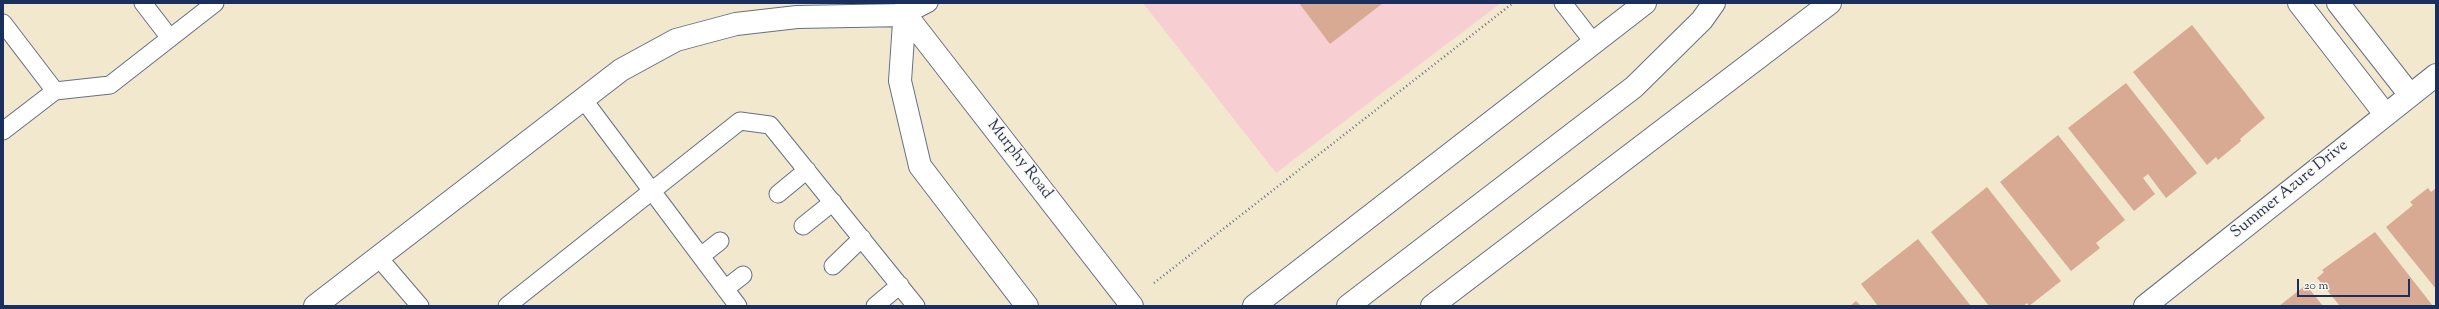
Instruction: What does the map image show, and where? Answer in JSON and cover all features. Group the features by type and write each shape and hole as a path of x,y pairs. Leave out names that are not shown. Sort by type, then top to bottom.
{"street":[{"path":"1254,306 1645,3"},
{"path":"1348,306 1634,87 1702,20 1714,3"},
{"path":"1432,306 1830,3"},
{"path":"2299,3 2385,114"},
{"path":"2338,3 2410,95"},
{"path":"315,306 621,70 676,40 736,24 797,17 905,9 900,81 920,166 1027,306"},
{"name":"Murphy Road","path":"905,9 1132,306"},
{"name":"Summer Azure Drive","path":"2145,306 2436,75"}],"lane":[{"path":"143,3 170,38"},
{"path":"3,130 55,91 110,85 215,3"},
{"path":"905,9 929,3"},
{"path":"1563,3 1594,43"},
{"path":"3,23 55,91"},
{"path":"583,99 738,306"},
{"path":"506,306 740,121 770,125 916,306"},
{"path":"778,194 807,170"},
{"path":"803,226 833,202"},
{"path":"832,266 862,238"},
{"path":"701,256 720,240"},
{"path":"378,257 420,306"},
{"path":"725,288 743,275"},
{"path":"875,306 900,285"}],"path":[{"path":"1176,266 1513,3"}],"shaded area":[{"path":"1143,3 1501,3 1276,173"}],"building":[{"path":"1299,3 1383,3 1330,44"},
{"path":"2192,25 2265,118 2218,160 2216,157 2207,165 2133,72"},
{"path":"2126,83 2197,173 2166,198 2148,174 2143,178 2155,194 2134,211 2068,128"},
{"path":"2058,135 2125,220 2096,243 2100,248 2071,271 2000,182"},
{"path":"1987,187 2061,281 2029,306 2027,303 2023,306 1989,306 1931,232"},
{"path":"2428,188 2431,192 2436,188 2436,289 2386,227 2413,205 2410,202"},
{"path":"2375,232 2433,306 2340,306 2317,278 2324,272 2322,270"},
{"path":"1918,239 1971,306 1878,306 1861,284"},
{"path":"2306,285 2323,306 2279,306"},
{"path":"1856,301 1861,306 1850,306"}]}
